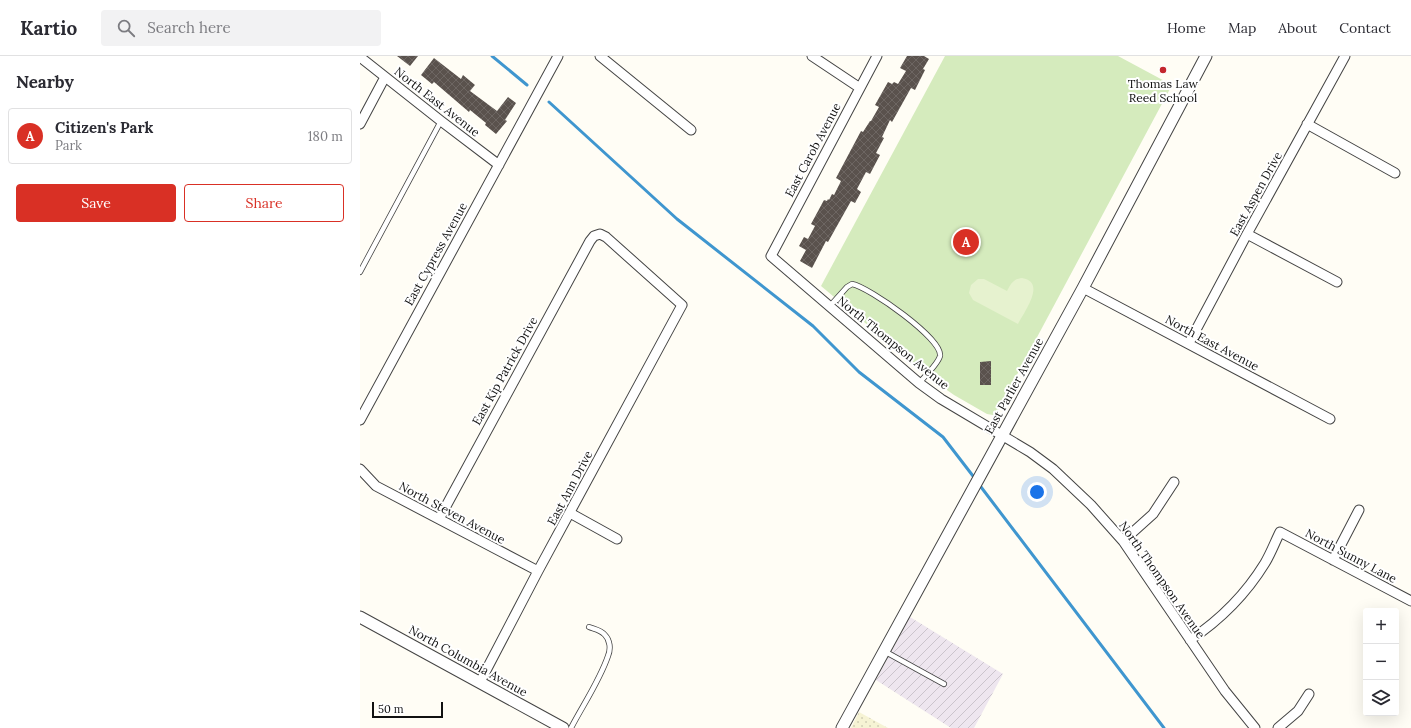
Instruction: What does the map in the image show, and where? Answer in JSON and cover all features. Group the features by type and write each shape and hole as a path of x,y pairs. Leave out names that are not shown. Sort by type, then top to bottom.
{"street":[{"name":"East Cypress Avenue","path":"360,420 558,56"},
{"path":"600,56 691,130"},
{"path":"812,56 860,88"},
{"name":"East Carob Avenue","path":"771,256 877,56"},
{"name":"East Parlier Avenue","path":"842,728 1083,288 1206,56"},
{"name":"East Aspen Drive","path":"1189,343 1345,56"},
{"name":"North East Avenue","path":"360,57 499,165"},
{"path":"360,124 385,77"},
{"path":"1307,124 1395,173"},
{"name":"East Kip Patrick Drive","path":"439,519 594,236 600,234 606,237 682,305"},
{"path":"1247,234 1337,282"},
{"name":"North Thompson Avenue","path":"771,256 919,383 941,399 1030,452 1053,469 1091,505 1123,541 1225,691 1255,728"},
{"name":"North East Avenue","path":"1083,288 1330,419"},
{"name":"East Ann Drive","path":"480,682 538,571 682,305"},
{"name":"North Steven Avenue","path":"360,469 376,486 538,571"},
{"path":"1123,541 1152,514 1174,482"},
{"path":"1333,560 1359,510"},
{"path":"570,513 617,539"},
{"name":"North Sunny Lane","path":"1190,640 1218,619 1244,592 1265,562 1280,532 1411,601"},
{"name":"North Columbia Avenue","path":"360,618 563,728"},
{"path":"1278,728 1298,711 1309,694"}],"lane":[{"path":"360,272 441,121"},
{"path":"829,307 847,286 852,284 878,296 915,323 939,349 940,353 940,357 937,362 919,383"},
{"path":"571,728 598,679 609,655 610,645 606,636 602,631 589,627"},
{"path":"884,651 944,684"}],"shaded area":[{"path":"910,617 1003,674 974,728 951,728 876,680"},
{"path":"859,712 888,728 851,728"}],"green space":[{"path":"945,56 1118,56 1172,85 997,412 993,415 987,414 954,395 937,383 821,286"},
{"path":"1022,278 1029,281 1033,285 1033,291 1032,298 1018,324 973,300 969,293 971,285 978,279 984,279 1007,291 1014,281"}],"building":[{"path":"397,56 418,56 410,66"},
{"path":"907,56 924,56 929,59 923,69 925,70 915,90 911,88 892,122 890,120 882,137 884,138 876,153 880,155 870,174 866,172 857,189 861,192 855,203 851,201 828,242 826,241 812,268 800,261 806,250 799,246 804,237 808,239 815,226 811,224 824,200 829,200 832,194 834,195 841,181 836,178 861,131 863,132 879,107 875,105 888,82 898,84 906,71 900,68"},
{"path":"434,58 461,79 463,75 475,85 470,91 497,111 508,97 516,103 505,120 507,121 496,134 485,125 486,123 470,110 469,112 434,82 432,84 421,75"},
{"path":"991,361 991,385 980,385 980,362"}],"waterway":[{"path":"492,56 527,85"},
{"path":"549,102 677,219 813,326 859,372 943,437 973,476"},
{"path":"981,487 1164,728"}],"place":[{"name":"Thomas Law Reed School","path":"1163,70"},
{"name":"Citizen's Park","path":"966,242"}]}
